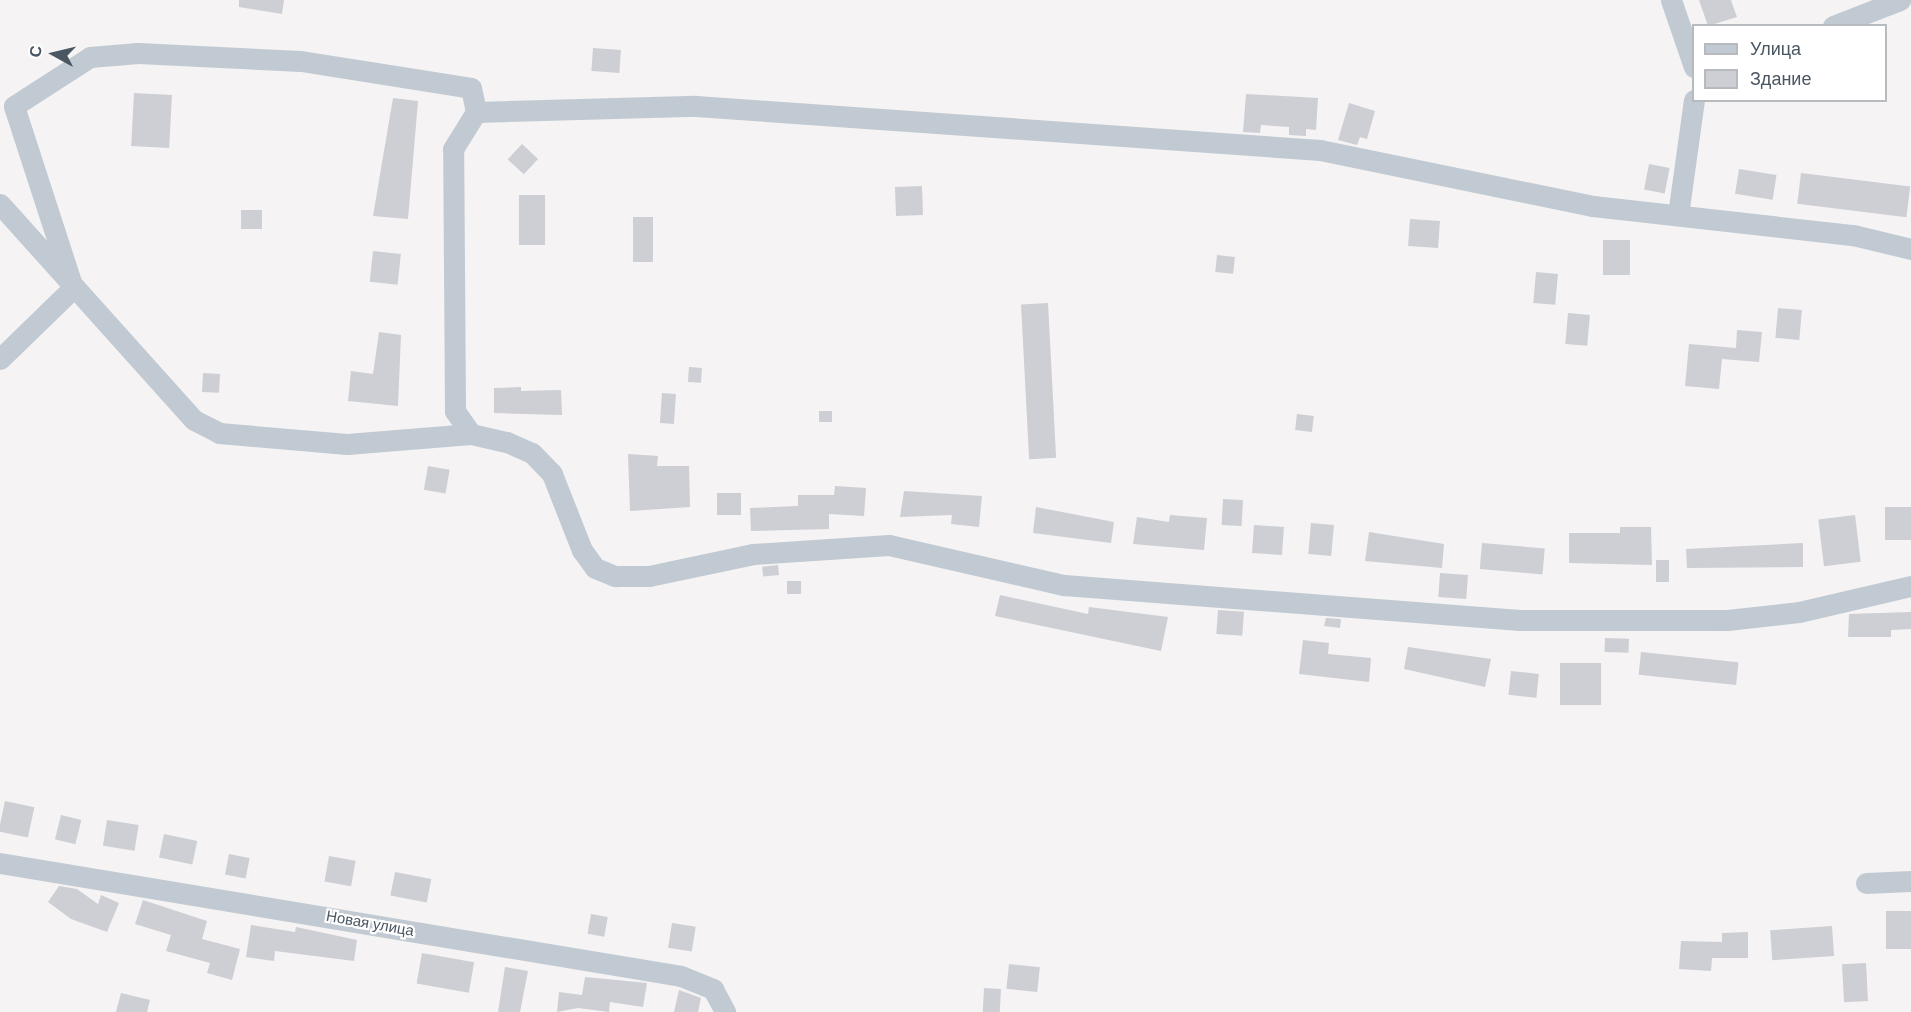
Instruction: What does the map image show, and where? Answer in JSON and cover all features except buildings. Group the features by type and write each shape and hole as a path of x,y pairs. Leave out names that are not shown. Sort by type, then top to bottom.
{"street":[{"path":"1671,0 1692,61"},
{"path":"1838,24 1900,0"},
{"path":"73,288 14,106 90,57 138,53 302,61 471,88 476,112 453,149 455,411 471,434"},
{"path":"1678,215 1694,102"},
{"path":"476,112 696,106 1320,150 1593,206 1853,235 1911,249"},
{"path":"0,204 73,288 194,420 219,433 347,444 471,434 532,453 552,474 582,550 595,568 615,576 649,576 753,554 889,545 1064,585 1520,620 1727,620 1799,612 1911,586"},
{"path":"0,359 73,288"},
{"name":"Новая улица","path":"0,863 681,976 713,989 724,1012"},
{"path":"1866,883 1911,881"}]}
